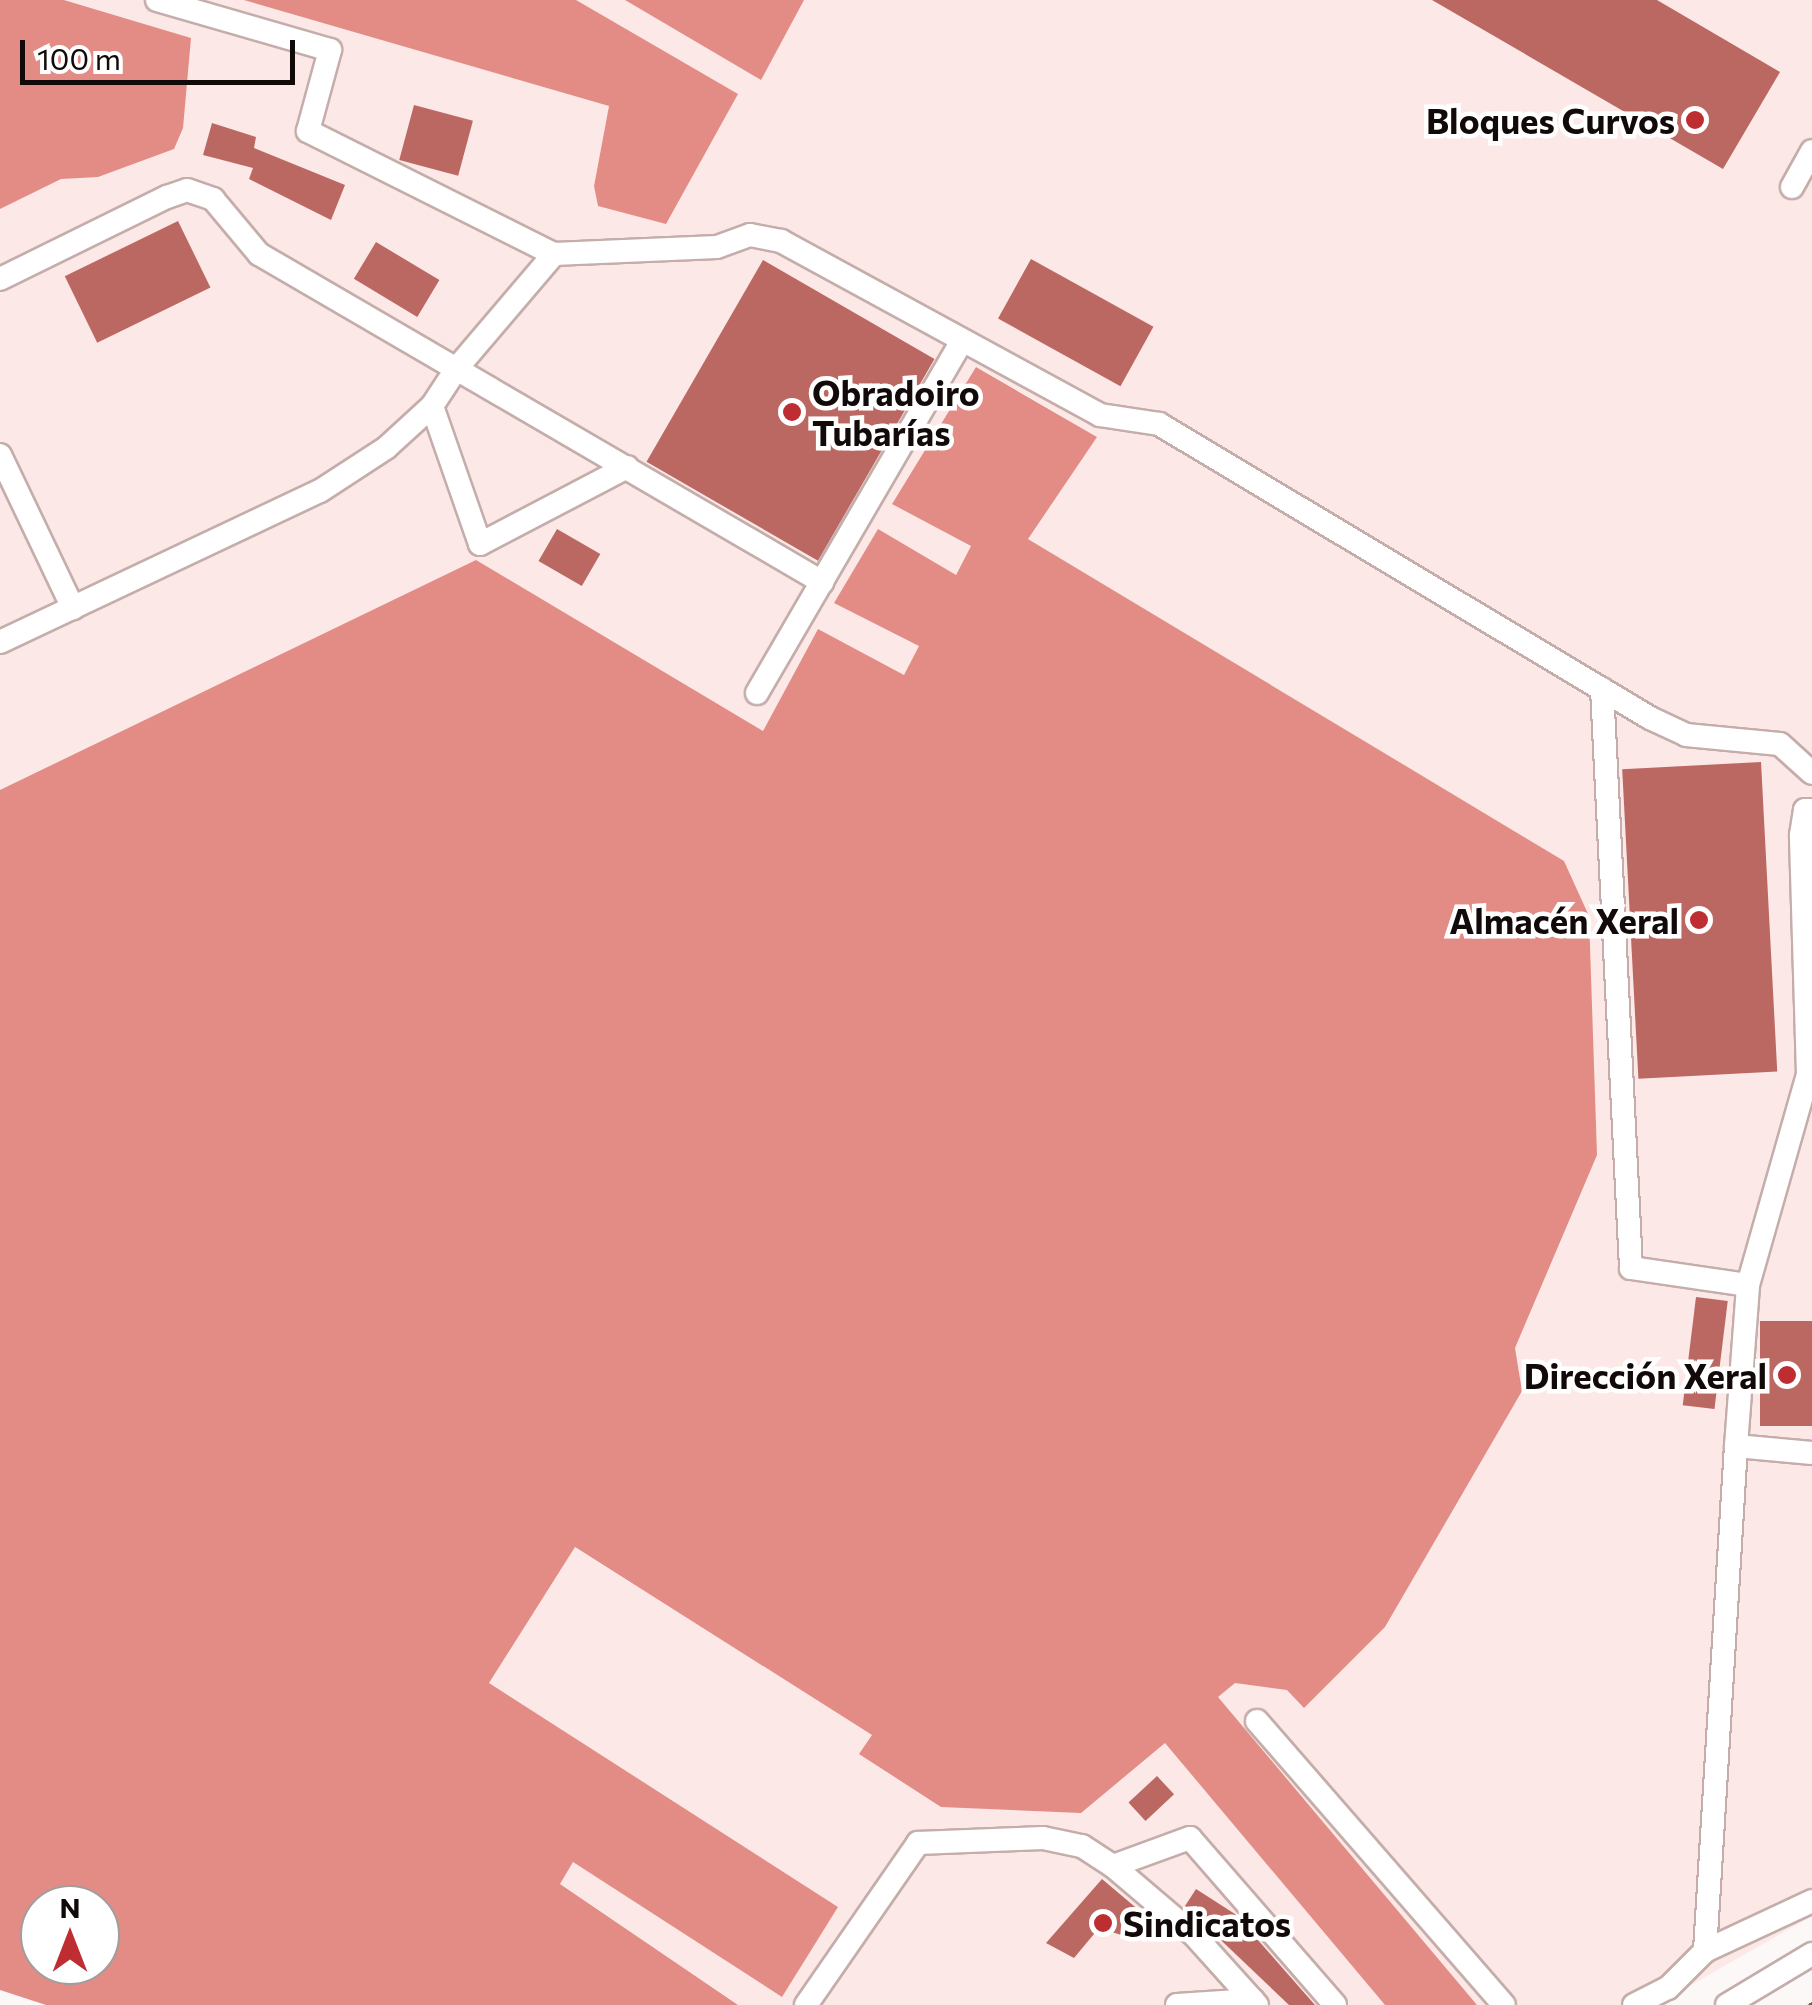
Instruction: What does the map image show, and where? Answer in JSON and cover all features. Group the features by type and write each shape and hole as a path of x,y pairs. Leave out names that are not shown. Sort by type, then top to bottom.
{"street":[{"path":"157,0 330,50 308,131 554,254 717,247 750,235 782,241 961,343 1100,415 1159,424 1602,689 1686,734 1780,744 1812,773"},
{"path":"1792,187 1812,152"},
{"path":"0,279 187,190 213,199 260,254 822,582"},
{"path":"0,642 320,491 386,448 432,406 456,368 554,254"},
{"path":"757,692 961,343"},
{"path":"432,406 480,544 627,467"},
{"path":"0,455 72,608"},
{"path":"1602,689 1631,1268 1748,1286"},
{"path":"1705,1951 1748,1286 1808,1074 1800,835 1812,785"},
{"path":"1736,1446 1812,1454"},
{"path":"1257,1721 1504,2005"},
{"path":"806,2005 918,1843 1043,1838 1082,1846 1113,1866 1194,1935 1255,2003"},
{"path":"1113,1866 1190,1838 1336,2005"},
{"path":"1634,2005 1668,1988 1705,1951 1812,1902"},
{"path":"1727,2005 1812,1954"},
{"path":"1177,2005 1255,2003"}],"shaded area":[{"path":"0,0 64,0 191,38 183,128 174,149 98,177 61,179 0,209"},
{"path":"65,0 245,0 609,106 594,185 598,205 665,223 576,0 1812,0 1812,1916 1656,2005 738,2005 559,1883 573,1862 782,1996 838,1907 489,1683 574,1547 872,1735 860,1754 1515,1348 1589,916 1563,861 1027,538 1096,436 977,367 892,503 971,546 955,576 878,530 835,602 920,646 904,675 818,629 763,731 476,561 0,791 0,209 191,38"},
{"path":"244,0 576,0 738,94 666,224 598,206 594,186 609,106"},
{"path":"625,0 804,0 761,80"},
{"path":"976,367 1097,437 1028,539 1564,861 1589,916 1597,1155 1515,1348 1522,1391 1385,1627 1304,1708 1287,1690 1235,1683 1218,1697 1477,2005 1385,2005 1165,1743 1081,1813 941,1807 859,1754 872,1735 575,1547 489,1683 838,1907 782,1997 573,1862 560,1884 738,2005 46,2005 0,1990 0,790 476,560 763,731 818,629 904,675 919,646 834,603 878,529 956,575 971,546 892,504"}],"building":[{"name":"Bloques Curvos","path":"1432,0 1657,0 1780,72 1723,169"},
{"path":"414,105 473,121 458,176 399,160"},
{"path":"212,123 256,137 254,148 345,185 331,220 249,179 253,168 203,155"},
{"path":"178,221 210,288 97,343 65,276"},
{"path":"376,242 439,280 417,317 354,279"},
{"path":"1031,259 1153,327 1120,386 998,318"},
{"name":"Obradoiro Tubarías","path":"763,260 934,359 818,561 646,462"},
{"path":"557,529 600,554 582,586 538,561"},
{"name":"Almacén Xeral","path":"1761,762 1777,1072 1638,1079 1622,769"},
{"path":"1696,1297 1728,1301 1714,1409 1683,1405"},
{"name":"Dirección Xeral","path":"1760,1321 1812,1321 1812,1426 1760,1426"},
{"path":"1157,1776 1174,1794 1146,1821 1128,1803"},
{"name":"Sindicatos","path":"1102,1879 1147,1917 1131,1938 1099,1928 1074,1958 1046,1943"},
{"path":"1196,1889 1235,1914 1315,2005 1289,2005 1185,1906"}],"place":[{"name":"Bloques Curvos","path":"1695,120"},
{"name":"Obradoiro Tubarías","path":"792,412"},
{"name":"Almacén Xeral","path":"1699,920"},
{"name":"Dirección Xeral","path":"1787,1375"},
{"name":"Sindicatos","path":"1103,1923"}]}
